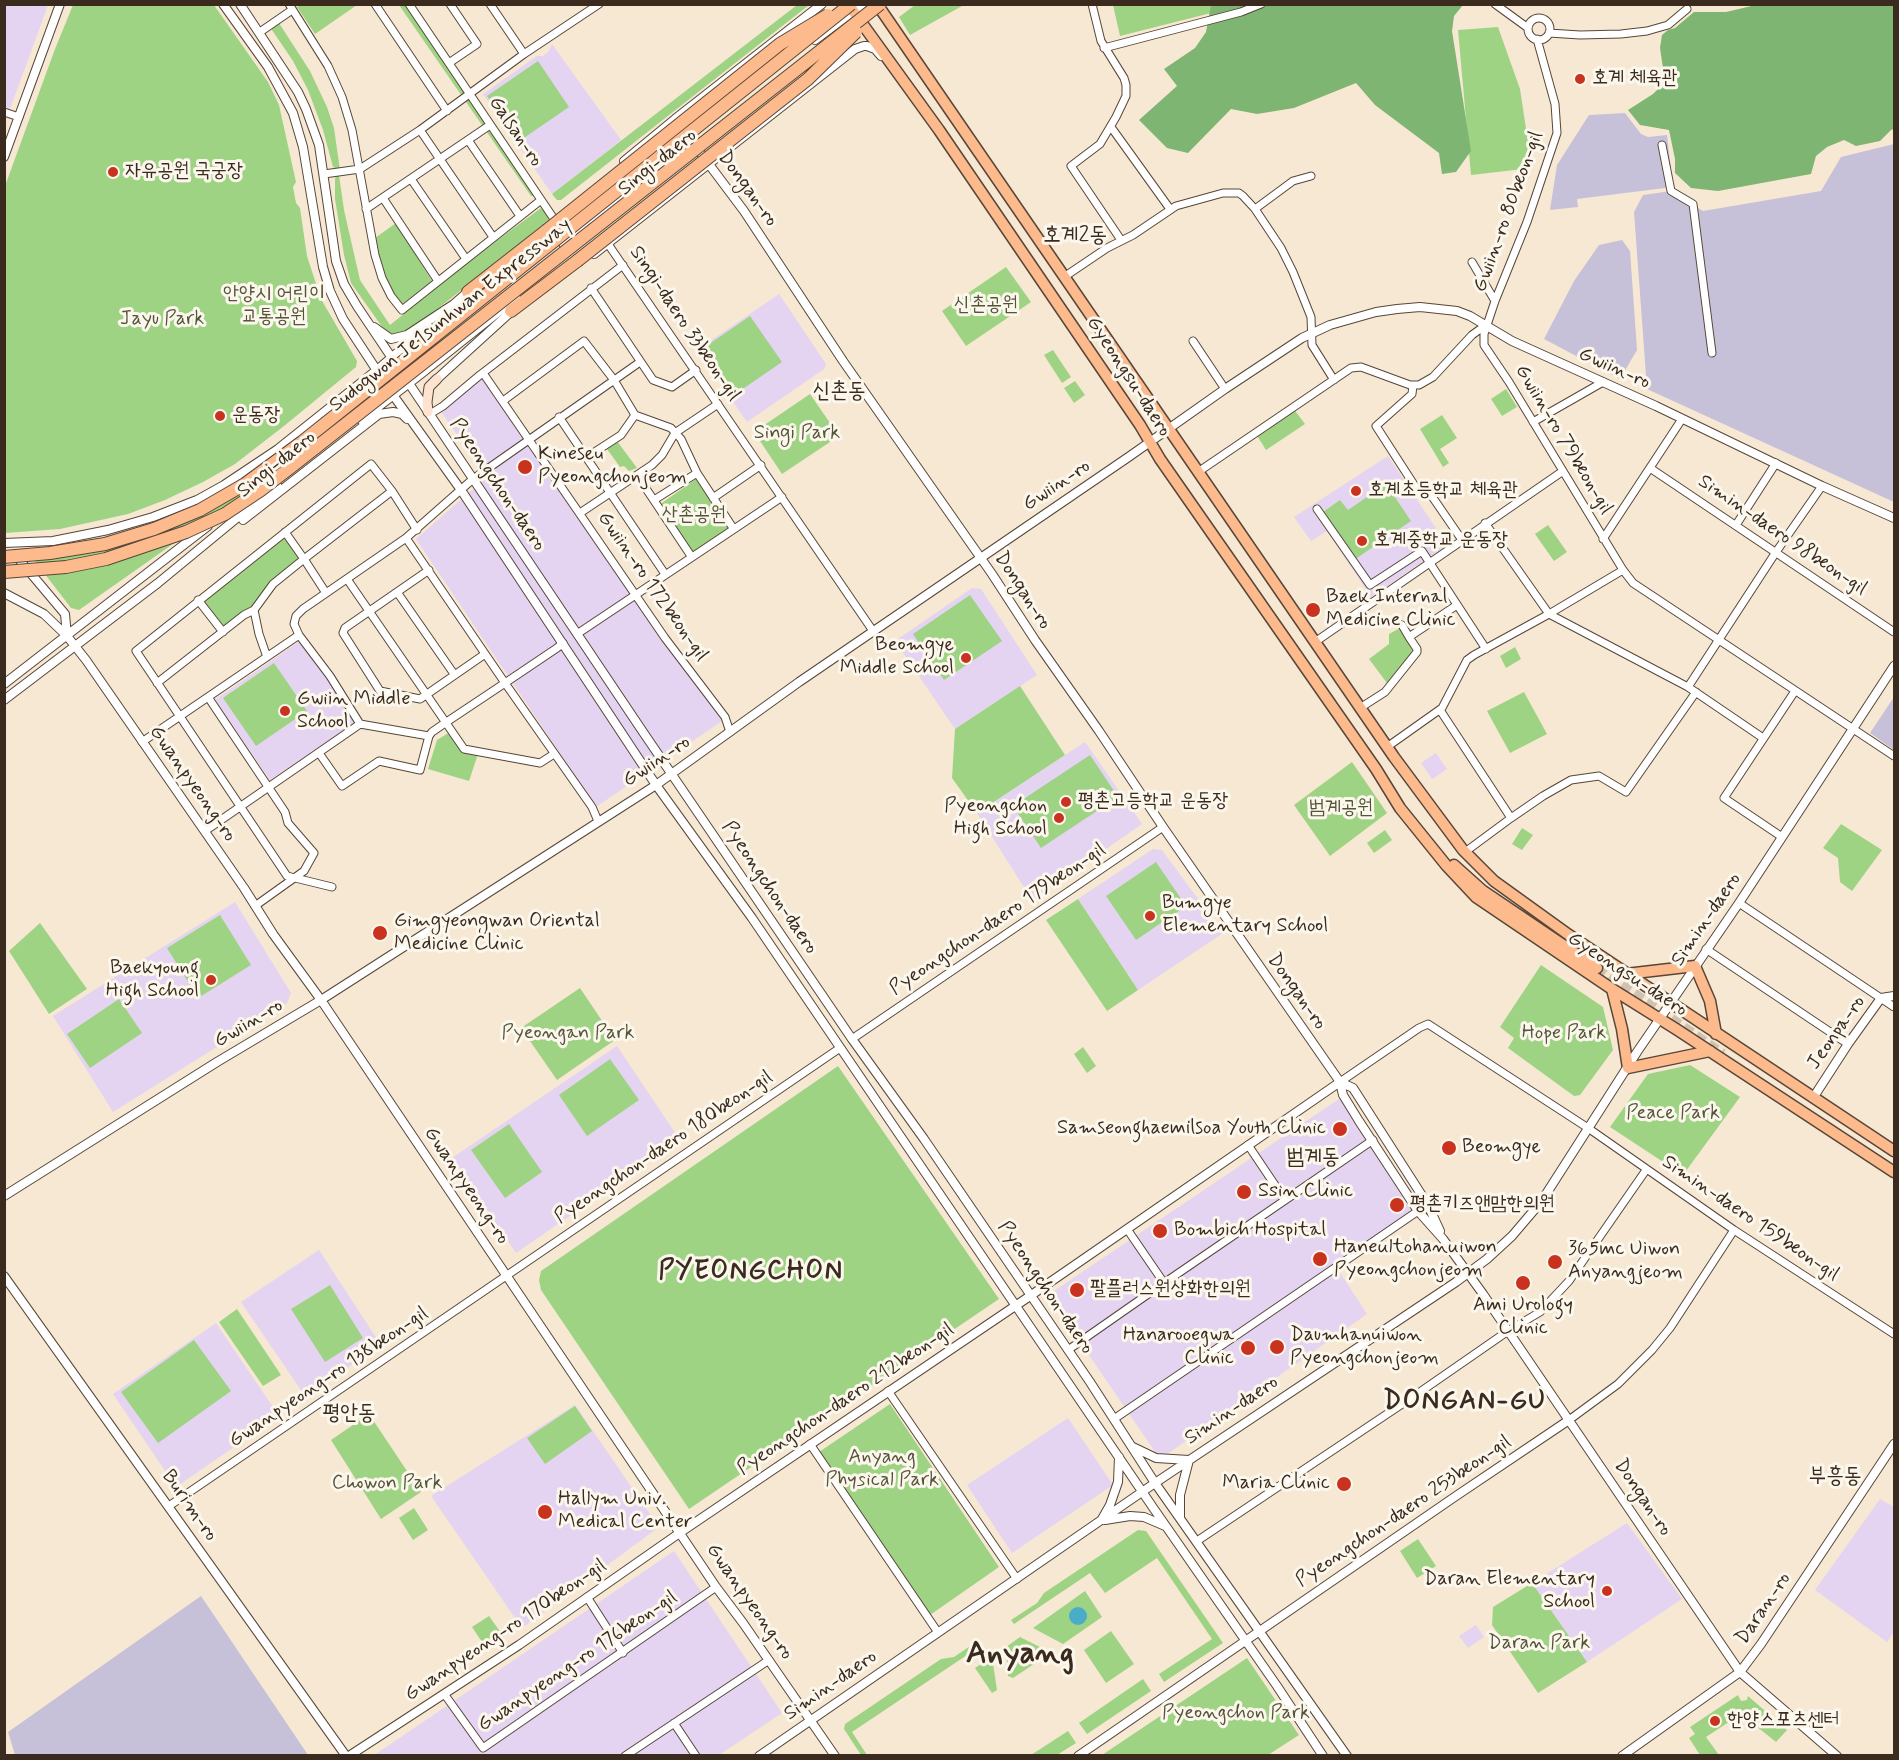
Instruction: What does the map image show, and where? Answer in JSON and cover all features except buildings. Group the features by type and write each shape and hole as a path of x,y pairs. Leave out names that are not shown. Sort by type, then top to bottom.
{"highway":[{"path":"511,311 808,79 880,5"},
{"name":"Sudogwon Je1sunhwan Expressway","path":"4,572 66,567 106,559 186,532 225,514 261,490 880,5"},
{"path":"468,292 780,44 849,6"},
{"name":"Sudogwon Je1sunhwan Expressway","path":"8,556 50,553 105,543 154,529 200,510 245,484 312,434 849,6"}],"main road":[{"name":"Gyeongsu-daero","path":"880,5 1360,708 1465,852 1494,881 1626,974 1894,1153"},
{"name":"Gyeongsu-daero","path":"849,6 939,130 1140,424 1166,469 1376,769 1400,808 1446,865 1476,897 1612,989 1894,1170"},
{"path":"429,413 427,402 429,387 437,380"},
{"name":"Gyeongsu-daero","path":"1376,769 1450,861 1483,891 1599,966 1489,885 1459,854 1424,806 1394,757"},
{"path":"1626,974 1695,966 1710,1000 1716,1034"},
{"path":"1612,989 1622,1029 1628,1068 1710,1051"},
{"name":"Gyeongsu-daero","path":"1894,1153 1870,1141 1725,1051 1866,1147 1894,1170"}],"street":[{"path":"4,157 60,4"},
{"name":"Pyeongchon-daero","path":"223,4 268,67 293,113 303,147 319,249 330,291 343,319 393,395 461,490 656,785 752,918 1323,1755"},
{"name":"Pyeongchon-daero","path":"240,4 298,92 306,109 319,145 336,261 344,284 365,319 633,718 1068,1350 1155,1483 1347,1755"},
{"path":"375,4 447,111"},
{"name":"Galsan-ro","path":"409,4 554,219"},
{"path":"448,63 477,45 450,4"},
{"path":"490,4 524,54"},
{"path":"324,174 360,169 420,130 524,54 599,4"},
{"path":"4,543 53,541 153,518 197,500 264,460 392,358 509,255 675,119 822,4"},
{"name":"Singi-daero","path":"4,700 158,583 311,451 330,430 564,245 764,80 849,6 863,4"},
{"path":"1092,4 1104,48 1122,73 1126,85 1124,102 1100,144 1071,166 1120,240"},
{"path":"1104,48 1241,12 1261,4"},
{"path":"1495,4 1527,28 1530,36 1537,39 1549,33 1580,35 1647,31 1668,25 1687,9"},
{"name":"Singi-daero","path":"4,684 311,451 422,373 880,5"},
{"path":"260,32 290,7 328,66 342,97 352,130 378,266 392,296 402,310 541,200"},
{"path":"1527,28 1533,19 1539,18 1548,23 1549,33"},
{"path":"764,80 786,32"},
{"name":"Gwiin-ro 80beon-gil","path":"1486,325 1527,222 1557,133 1555,104 1537,39"},
{"path":"422,373 608,244 855,49 864,46 875,49 898,74"},
{"path":"4,112 19,117"},
{"name":"Dongan-ro","path":"675,119 757,230 843,361 981,558 1163,827 1340,1082 1343,1095 1418,1211 1443,1239 1508,1331 1740,1672 1837,1755"},
{"path":"366,209 490,125"},
{"path":"1111,127 1170,209"},
{"path":"420,130 493,237"},
{"path":"468,140 520,216"},
{"path":"1662,145 1671,191 1693,204 1712,353"},
{"path":"1255,209 1293,181 1311,176"},
{"path":"411,179 466,259"},
{"path":"1064,277 1170,209 1230,192 1243,196 1255,209 1281,248 1293,272 1311,317 1312,345 1334,380"},
{"path":"383,198 438,281"},
{"name":"Singi-daero 33beon-gil","path":"608,244 873,631"},
{"path":"1472,261 1495,301"},
{"path":"429,413 443,406 623,265"},
{"path":"591,288 653,380 672,387 696,370"},
{"path":"365,319 391,339 407,335 454,304"},
{"name":"Gwiin-ro","path":"4,1196 217,1062 321,1000 656,785 873,631 1225,388 1312,332 1376,312 1420,307 1457,311 1470,316 1512,341 1894,518"},
{"path":"437,380 511,311"},
{"path":"1198,472 1351,368 1361,367 1410,386 1419,385 1433,377 1472,334 1486,325"},
{"name":"Gwiin-ro 79beon-gil","path":"1486,325 1484,345 1633,583 1894,756"},
{"path":"503,401 584,341 636,415 671,428 681,439 697,473 733,528"},
{"path":"1193,341 1225,388"},
{"path":"360,724 330,676 299,635 294,624 296,616 417,530 473,479 640,362"},
{"name":"Gwiin-ro 172beon-gil","path":"483,373 665,638 725,717 730,732"},
{"path":"1533,422 1603,382"},
{"path":"1413,385 1412,394 1376,426 1418,491 1429,492 1462,540"},
{"path":"330,430 345,396"},
{"path":"580,513 652,465 662,455 675,433 718,404"},
{"path":"158,583 286,488 379,414 393,412 402,414 415,426"},
{"path":"586,457 621,435 636,415"},
{"path":"559,417 665,574"},
{"path":"1604,539 1682,419"},
{"path":"8,556 110,540 157,525 202,506 311,451"},
{"path":"286,488 311,451"},
{"path":"1736,525 1776,463"},
{"path":"332,887 287,876 136,651 371,464 417,530"},
{"path":"713,498 760,465"},
{"name":"Simin-daero 98beon-gil","path":"1650,468 1894,632"},
{"path":"1315,642 1563,471"},
{"path":"654,500 697,473"},
{"path":"637,475 692,556"},
{"path":"1688,687 1822,486"},
{"path":"157,683 244,615 254,610 273,584 392,491"},
{"path":"577,634 782,496"},
{"path":"1317,509 1370,585 1422,551 1486,649"},
{"path":"1485,524 1549,614 1688,687 1763,738"},
{"path":"285,532 326,593"},
{"path":"406,538 592,807 598,821"},
{"path":"499,549 514,539"},
{"name":"Gwanpyeong-ro","path":"8,556 65,614 67,636"},
{"path":"429,570 345,628 343,633 380,691 420,699 485,654"},
{"path":"1387,747 1440,710 1467,660 1623,570"},
{"path":"347,579 464,749 540,764 554,754"},
{"path":"397,592 454,674"},
{"name":"Gwanpyeong-ro","path":"4,593 44,614 75,646 321,1000 716,1587 835,1755"},
{"path":"198,600 224,632"},
{"path":"1409,637 1457,605"},
{"path":"254,610 267,657"},
{"path":"1360,708 1385,692 1417,652 1402,625"},
{"path":"142,741 299,635"},
{"path":"319,753 342,786 379,760 420,770 432,732 563,643"},
{"name":"Simin-daero","path":"759,1755 1155,1483 1467,1274 1512,1236 1541,1202 1894,666"},
{"path":"1782,837 1724,798 1795,691"},
{"path":"1465,852 1543,796 1571,780 1599,776 1626,792 1695,692"},
{"path":"208,697 285,812 288,823 314,853 304,872 255,906"},
{"path":"1440,710 1511,818"},
{"path":"619,729 633,718"},
{"path":"205,831 360,724 429,736"},
{"name":"Pyeongchon-daero 179beon-gil","path":"852,1039 1163,827"},
{"path":"1739,903 1894,1007"},
{"path":"1706,949 1848,1044"},
{"name":"Jeonpa-ro","path":"1813,1098 1881,998 1894,996"},
{"name":"Simin-daero 159beon-gil","path":"1340,1082 1428,1024 1588,1128 1734,1230 1894,1334"},
{"name":"Pyeongchon-daero 180beon-gil","path":"507,1276 840,1048"},
{"name":"Dongan-ro","path":"1340,1082 1353,1088 1428,1205 1443,1239"},
{"name":"Pyeongchon-daero 212beon-gil","path":"681,1532 1030,1296 1340,1082"},
{"path":"1068,1350 1373,1140"},
{"path":"1248,1145 1285,1200"},
{"path":"1197,1541 1508,1331 1540,1312 1569,1281 1646,1170"},
{"path":"1114,1419 1418,1211"},
{"path":"1126,1229 1164,1283"},
{"path":"1569,1420 1618,1384 1652,1350 1670,1328 1734,1230"},
{"name":"Burim-ro","path":"4,1276 348,1755"},
{"name":"Gwanpyeong-ro 138beon-gil","path":"169,1506 507,1276"},
{"path":"888,1391 1017,1579"},
{"name":"Pyeongchon-daero 253beon-gil","path":"1078,1755 1569,1420"},
{"path":"810,1444 938,1631"},
{"name":"Daran-ro","path":"1622,1755 1740,1672 1894,1444"},
{"path":"1132,1447 1156,1458 1189,1460 1180,1495 1181,1518"},
{"path":"1102,1520 1118,1482 1119,1456"},
{"path":"1102,1520 1122,1516 1144,1517 1167,1528"},
{"name":"Gwanpyeong-ro 170beon-gil","path":"348,1755 445,1695 681,1532"},
{"name":"Gwanpyeong-ro 176beon-gil","path":"445,1695 483,1749 716,1587"},
{"path":"587,1597 623,1653"},
{"path":"625,1755 769,1660"},
{"path":"674,1723 696,1755"},
{"path":"483,1749 488,1755"}],"shaded area":[{"path":"5,5 48,5 10,109 5,107"},
{"path":"552,44 621,140 552,194 483,94 537,56 543,56"},
{"path":"1625,113 1641,134 1648,137 1667,135 1673,187 1577,199 1578,207 1550,210 1557,165 1589,115"},
{"path":"1894,144 1894,502 1647,389 1634,212 1643,195 1671,191 1703,211 1821,191 1841,157"},
{"path":"1622,240 1630,251 1637,350 1620,379 1544,339 1574,281 1599,245"},
{"path":"779,294 826,364 824,369 747,422 697,350"},
{"path":"480,372 722,721 596,807 416,539 487,477 437,406"},
{"path":"1388,456 1447,545 1371,597 1327,531 1311,541 1294,517"},
{"name":"Beomgye Middle School","path":"972,588 981,589 1037,675 955,729 895,641"},
{"name":"Gwiin Middle School","path":"301,640 355,722 270,780 215,700"},
{"path":"1894,697 1894,750 1870,733"},
{"name":"Pyeongchon High School","path":"1085,742 1142,824 1032,900 977,813"},
{"path":"1436,753 1447,769 1432,779 1421,763"},
{"name":"Bumgye Elementary School","path":"1153,849 1162,850 1223,933 1138,990 1078,899"},
{"path":"235,902 291,993 287,1003 113,1112 53,1016"},
{"path":"617,1046 680,1140 516,1253 452,1158"},
{"path":"1339,1099 1412,1212 1335,1265 1367,1314 1160,1459 1048,1295"},
{"path":"319,1250 381,1345 305,1396 241,1302"},
{"path":"216,1323 279,1416 176,1487 113,1394"},
{"name":"Hallym Univ. Medical Center","path":"575,1405 659,1527 522,1628 431,1496"},
{"path":"1068,1418 1113,1485 1012,1553 967,1485"},
{"path":"1880,1499 1894,1507 1894,1632 1887,1642 1815,1590"},
{"name":"Daran Elementary School","path":"1627,1523 1682,1599 1587,1662 1532,1583"},
{"path":"674,1551 782,1713 719,1755 373,1756"},
{"path":"201,1596 308,1755 15,1755 8,1732"},
{"path":"1476,1625 1484,1637 1468,1648 1459,1636"}],"green space":[{"path":"302,4 357,5 315,34 297,7"},
{"path":"1760,4 1894,5 1894,129 1880,141 1856,146 1844,140 1827,147 1816,156 1811,174 1718,191 1691,188 1675,173 1675,159 1669,130 1640,125 1628,110 1653,94 1665,82 1660,48 1662,35 1668,30 1675,28 1694,12 1726,12"},
{"name":"Jayu Park","path":"73,5 214,5 268,82 279,105 296,182 293,187 296,203 300,208 307,256 321,299 357,361 356,367 284,426 235,464 203,482 128,514 60,529 5,533 5,186"},
{"path":"399,5 407,5 534,196 531,196"},
{"path":"797,5 809,5 561,200 557,200 552,194"},
{"path":"915,5 961,5 910,35 899,17"},
{"path":"1113,5 1213,5 1215,12 1120,36"},
{"path":"1211,5 1463,5 1454,16 1452,31 1471,151 1456,172 1442,174 1439,153 1375,105 1356,83 1294,108 1257,114 1231,109 1188,153 1167,148 1139,120 1177,86 1164,69 1195,48 1206,32"},
{"path":"279,23 310,71 327,107 334,128 340,170 333,167 323,130 308,90 293,61 272,30 272,27"},
{"path":"1498,27 1520,89 1532,168 1471,175 1458,30"},
{"path":"538,61 569,107 518,142 487,96"},
{"path":"339,175 344,210 360,280 390,325 472,259 541,208 546,212 549,220 405,335 392,336 385,331 351,283 335,199 335,179"},
{"path":"396,223 432,281 401,305 392,293 378,257 375,238"},
{"name":"신촌공원","path":"1006,267 1031,302 966,346 942,311"},
{"path":"750,316 782,362 731,397 699,351"},
{"path":"1053,350 1071,377 1062,383 1044,355"},
{"path":"1075,381 1085,395 1074,403 1064,388"},
{"path":"1506,389 1517,407 1502,416 1491,399"},
{"name":"Singi Park","path":"810,394 839,436 782,474 754,432"},
{"path":"1293,408 1305,424 1266,450 1256,434"},
{"path":"1442,415 1457,438 1440,449 1449,463 1443,467 1420,429"},
{"path":"617,441 637,468 629,471 624,466 620,467 607,449"},
{"name":"산촌공원","path":"696,479 730,528 693,553 659,505"},
{"name":"호계중학교 운동장","path":"1386,484 1411,521 1354,560 1323,512 1340,500 1348,510"},
{"path":"240,490 244,494 79,610 71,608 31,556 110,544"},
{"path":"1548,525 1567,552 1554,561 1535,534"},
{"path":"285,535 300,558 271,582 252,609 225,628 203,600"},
{"path":"970,595 1002,641 944,680 913,634"},
{"path":"1402,627 1416,650 1387,683 1369,659 1389,644 1389,634"},
{"path":"1515,647 1521,659 1506,668 1500,656"},
{"path":"274,663 307,711 256,746 223,698"},
{"path":"1020,686 1065,755 977,813 952,778 955,729"},
{"path":"1524,692 1547,734 1510,753 1487,711"},
{"path":"450,732 463,751 478,754 469,781 428,769 437,740"},
{"name":"평촌고등학교 운동장","path":"1090,755 1118,797 1041,848 1013,806"},
{"name":"범계공원","path":"1352,762 1387,813 1330,856 1294,805"},
{"path":"1841,824 1882,850 1852,891 1840,882 1838,858 1823,848"},
{"path":"1522,828 1533,835 1522,850 1512,844"},
{"path":"1385,830 1392,840 1374,853 1367,843"},
{"path":"1156,862 1186,906 1136,940 1106,896"},
{"path":"1078,899 1138,990 1107,1011 1046,920"},
{"path":"220,915 251,965 198,998 167,948"},
{"path":"40,923 87,989 49,1014 9,951"},
{"name":"Hope Park","path":"1541,965 1603,1007 1613,1050 1580,1095 1574,1096 1508,1048 1514,1038 1500,1027"},
{"name":"Pyeongan Park","path":"580,988 615,1040 557,1080 521,1028"},
{"path":"119,999 142,1033 90,1068 67,1034"},
{"path":"1083,1047 1096,1066 1087,1073 1074,1054"},
{"path":"610,1059 639,1100 587,1136 559,1095"},
{"name":"Peace Park","path":"1690,1065 1740,1097 1683,1175 1610,1127 1648,1074"},
{"path":"838,1066 999,1299 689,1509 541,1290 539,1280 541,1271"},
{"path":"509,1124 542,1172 505,1198 471,1150"},
{"path":"330,1285 363,1338 325,1362 291,1309"},
{"path":"237,1309 281,1375 263,1386 219,1322"},
{"path":"194,1340 231,1391 158,1443 121,1392"},
{"name":"Anyang Physical Park","path":"890,1404 999,1567 930,1615 819,1452"},
{"path":"575,1406 592,1431 545,1464 527,1438"},
{"name":"Chowon Park","path":"369,1414 421,1492 381,1519 331,1440"},
{"path":"414,1508 428,1530 413,1540 399,1518"},
{"path":"1138,1530 1146,1531 1223,1643 1164,1682 1159,1674 1212,1639 1157,1558 1105,1593 1090,1573 1014,1624 1011,1620 1037,1603 1044,1593"},
{"path":"1418,1539 1436,1566 1417,1578 1400,1551"},
{"name":"Daran Park","path":"1532,1583 1587,1662 1538,1693 1492,1625 1493,1607"},
{"path":"1085,1591 1102,1617 1063,1644 1033,1628"},
{"path":"489,1616 504,1637 486,1648 472,1627"},
{"path":"1111,1631 1134,1664 1106,1683 1084,1650"},
{"path":"1020,1637 1046,1650 1046,1656 1013,1678 1008,1676 1006,1647"},
{"path":"973,1644 976,1649 852,1732 867,1755 861,1755 844,1729 845,1724 941,1659 954,1657"},
{"path":"992,1657 997,1690 992,1693 975,1668"},
{"name":"Pyeongchon Park","path":"1247,1658 1299,1735 1268,1755 1102,1755"},
{"path":"1143,1679 1151,1691 1087,1734 1079,1723"},
{"name":"한양스포츠센터","path":"1738,1695 1741,1701 1747,1700 1748,1696 1787,1730 1776,1742 1741,1714 1706,1737 1719,1755 1700,1755 1689,1738 1695,1734 1690,1727"},
{"path":"1068,1731 1076,1743 1057,1755 1031,1755"}],"water":[{"path":"1078,1607 1084,1610 1087,1616 1084,1622 1078,1625 1072,1622 1069,1616 1072,1610"}],"tunnel":[{"path":"1597,968 1723,1054"}],"place":[{"name":"호계 체육관","path":"1580,79"},
{"name":"자유공원 국궁장","path":"113,172"},
{"name":"운동장","path":"220,416"},
{"name":"Kineseu Pyeongchonjeom","path":"525,467"},
{"name":"호계초등학교 체육관","path":"1356,491"},
{"name":"호계중학교 운동장","path":"1362,541"},
{"name":"Baek Internal Medicine Clinic","path":"1313,610"},
{"name":"Beomgye Middle School","path":"966,658"},
{"name":"Gwiin Middle School","path":"285,711"},
{"name":"평촌고등학교 운동장","path":"1066,802"},
{"name":"Pyeongchon High School","path":"1059,818"},
{"name":"Bumgye Elementary School","path":"1150,916"},
{"name":"Gimgyeongwan Oriental Medicine Clinic","path":"380,933"},
{"name":"Baekyoung High School","path":"211,980"},
{"name":"Samseonghaemilsoa Youth Clinic","path":"1340,1129"},
{"name":"Beomgye","path":"1449,1148"},
{"name":"Ssin Clinic","path":"1244,1192"},
{"name":"평촌키즈앤맘한의원","path":"1397,1205"},
{"name":"Bombich Hospital","path":"1160,1231"},
{"name":"Haneultohanuiwon Pyeongchonjeom","path":"1320,1259"},
{"name":"365mc Uiwon Anyangjeom","path":"1555,1262"},
{"name":"Ami Urology Clinic","path":"1523,1283"},
{"name":"팔플러스원상화한의원","path":"1077,1290"},
{"name":"Daumhanuiwon Pyeongchonjeom","path":"1277,1347"},
{"name":"Hanarooegwa Clinic","path":"1248,1348"},
{"name":"Maria Clinic","path":"1344,1484"},
{"name":"Hallym Univ. Medical Center","path":"545,1512"},
{"name":"Daran Elementary School","path":"1607,1591"},
{"name":"한양스포츠센터","path":"1715,1721"}],"district":[{"name":"호계2동","path":"1075,236"},
{"name":"신촌동","path":"839,392"},
{"name":"범계동","path":"1313,1158"},
{"name":"PYEONGCHON","path":"751,1273"},
{"name":"DONGAN-GU","path":"1465,1403"},
{"name":"평안동","path":"349,1414"},
{"name":"부흥동","path":"1835,1477"},
{"name":"Anyang","path":"1020,1655"}],"park label":[{"name":"안양시 어린이 교통공원","path":"274,306"}]}
